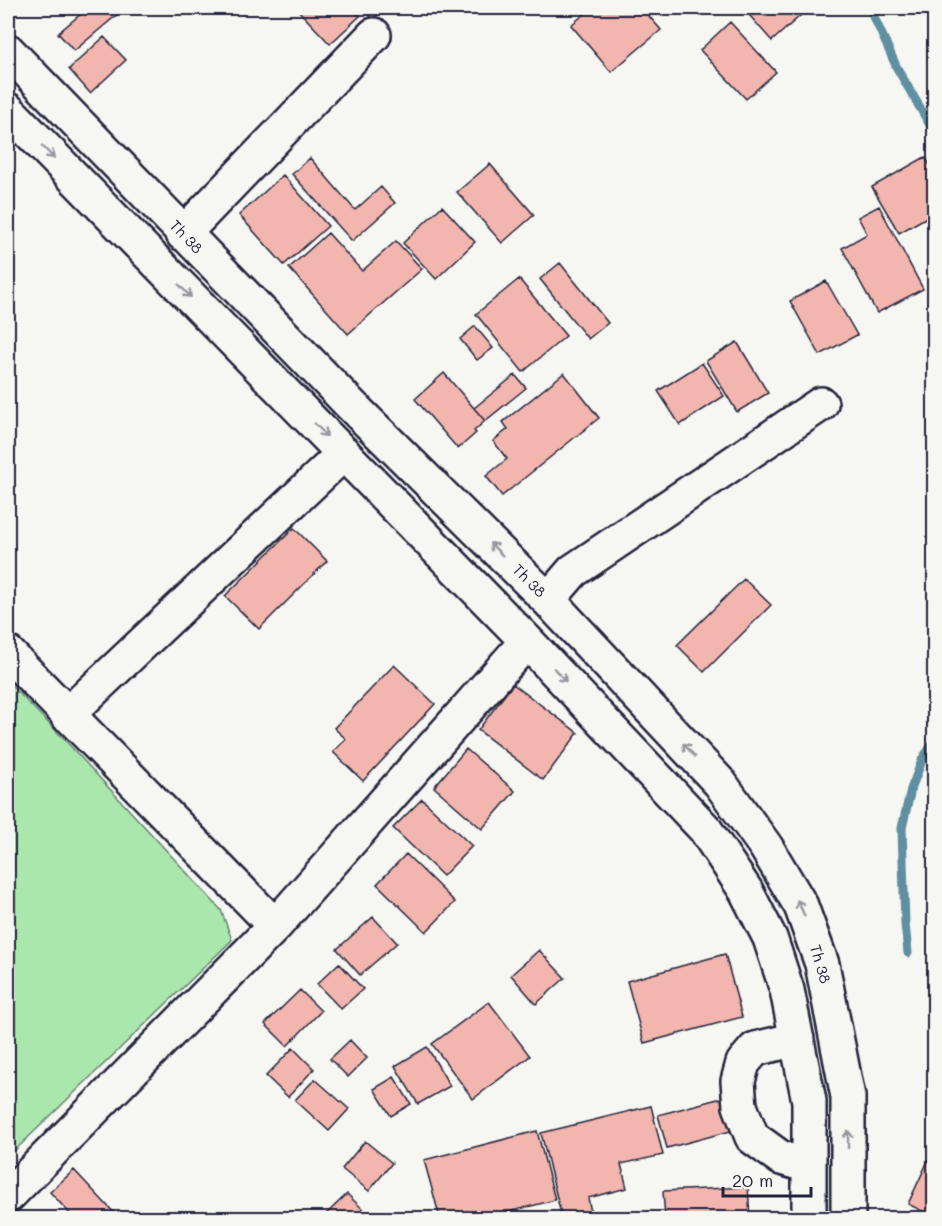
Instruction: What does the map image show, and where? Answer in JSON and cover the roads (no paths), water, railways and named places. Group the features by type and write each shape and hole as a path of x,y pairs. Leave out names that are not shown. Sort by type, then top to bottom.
{"street":[{"path":"183,234 374,35"},
{"name":"Th 38","path":"8,51 351,405 548,600 720,783 766,847 801,906 822,964 848,1097 848,1218"},
{"path":"8,110 527,641 705,829 746,891 770,938 788,990 809,1101 809,1218"},
{"path":"548,600 573,571 821,404"},
{"path":"67,716 344,453"},
{"path":"8,1196 275,926 527,641"},
{"path":"8,653 67,716 275,926"},
{"path":"797,1039 755,1049 743,1063 738,1080 741,1106 752,1137 782,1158 810,1166"}],"waterway":[{"path":"870,8 897,68 934,132"},
{"path":"908,953 902,828 911,789 923,758 934,742"}]}
